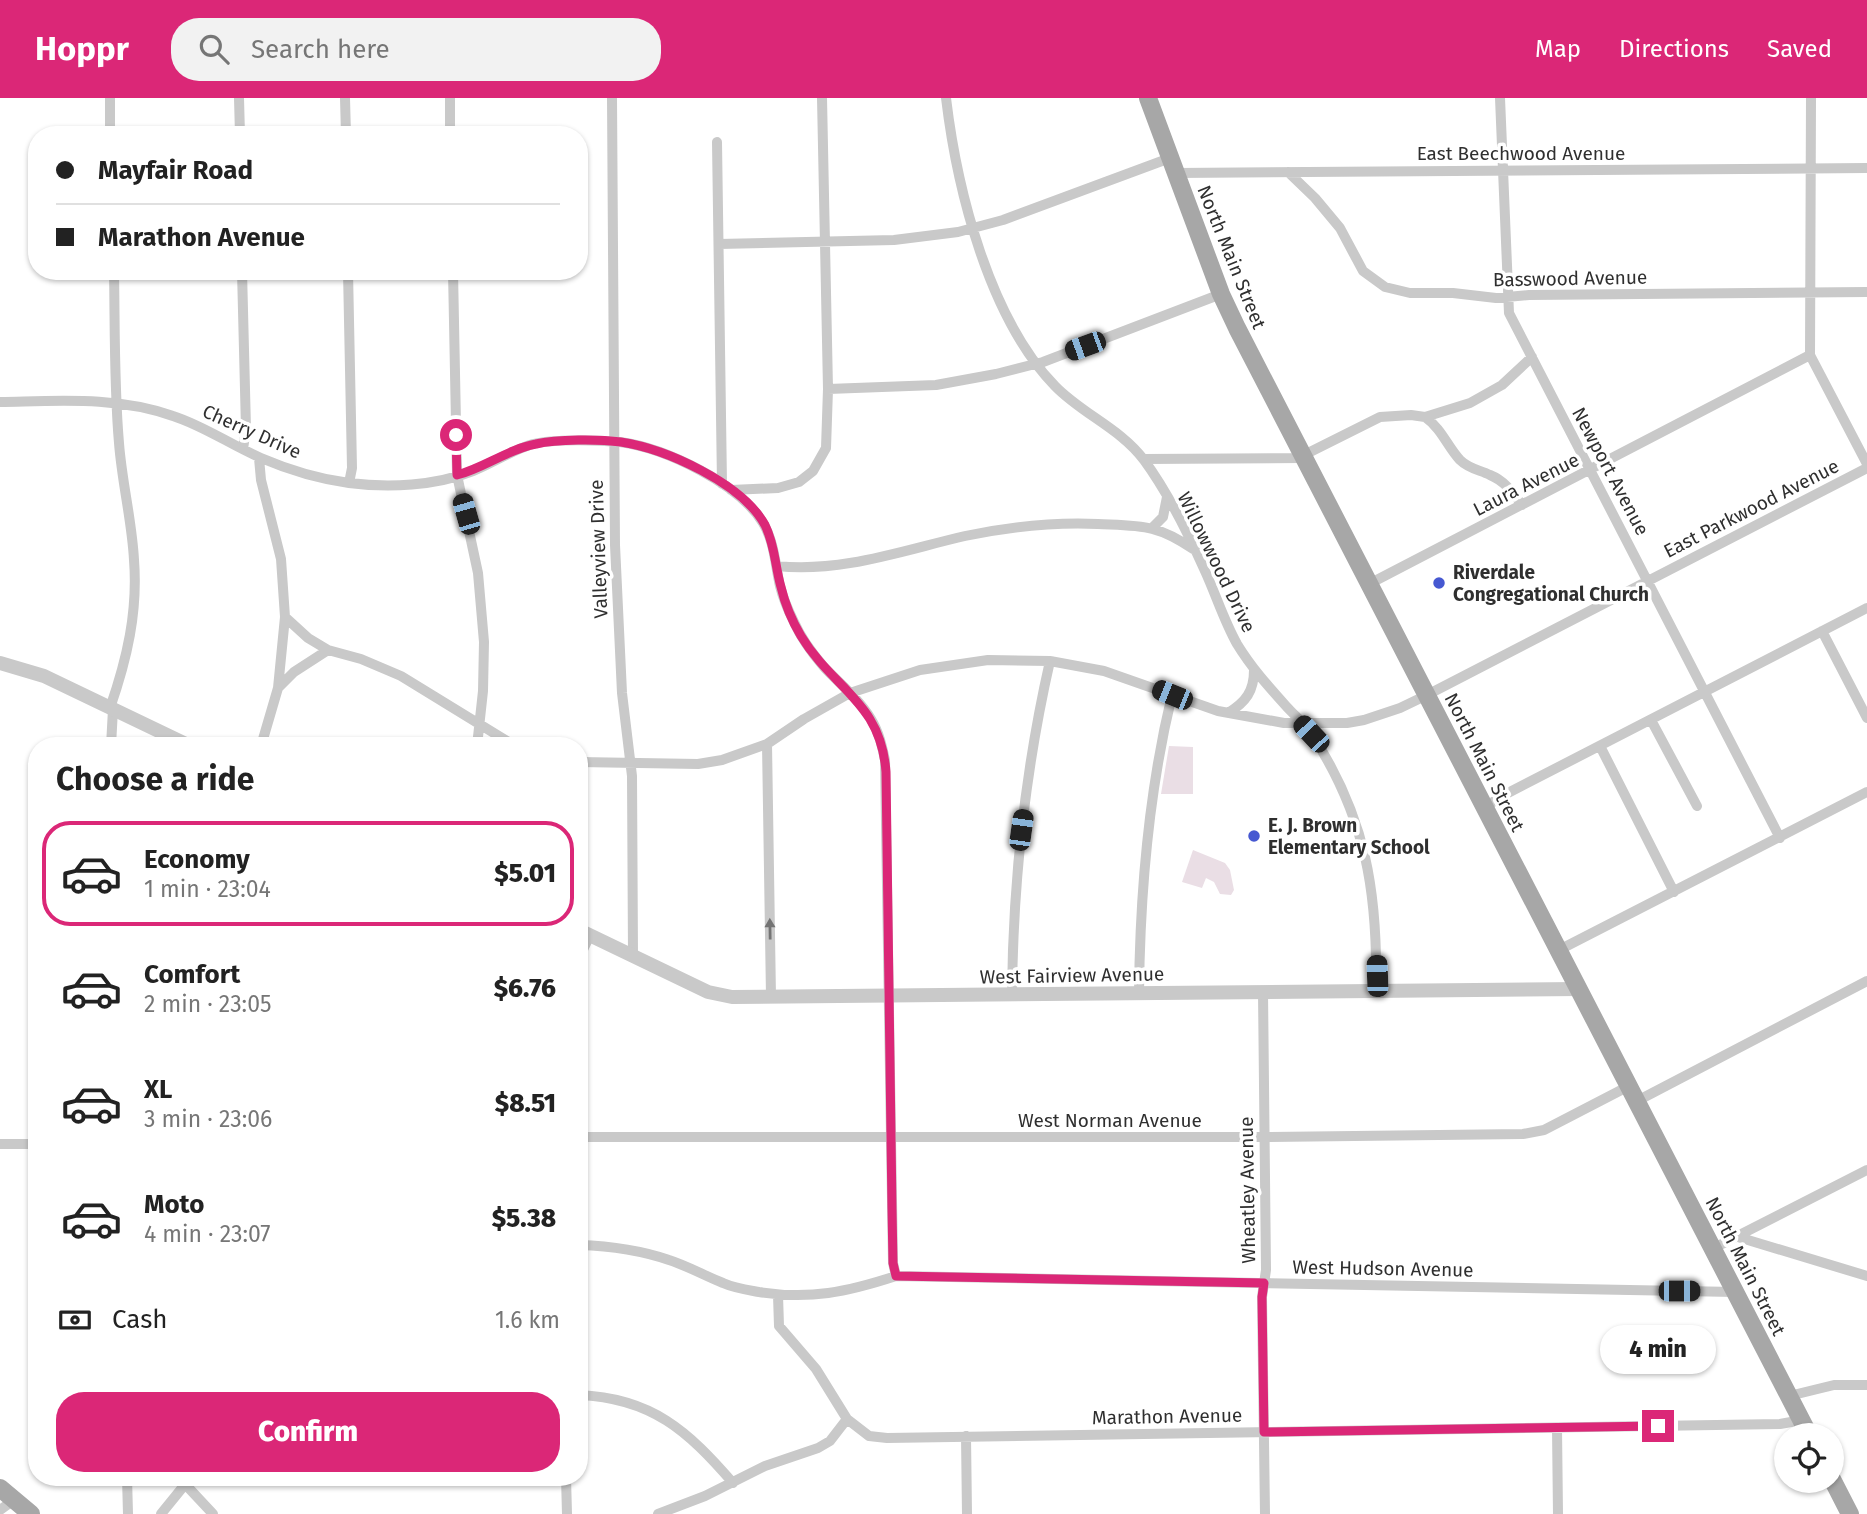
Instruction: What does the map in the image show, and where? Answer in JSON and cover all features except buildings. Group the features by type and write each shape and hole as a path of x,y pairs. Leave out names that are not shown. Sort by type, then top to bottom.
{"main road":[{"name":"North Main Street","path":"1147,98 1221,294 1804,1423"},
{"path":"1839,1493 1850,1514"},
{"path":"5,1499 30,1514"}],"street":[{"path":"110,98 110,126"},
{"path":"239,98 240,126"},
{"path":"345,98 346,126"},
{"path":"450,98 450,126"},
{"name":"Valleyview Drive","path":"612,98 618,626 622,693 631,763 633,956"},
{"path":"717,142 726,487 789,486 814,471 828,442 822,98"},
{"name":"Willowwood Drive","path":"946,98 956,165 973,229 1001,300 1028,354 1065,396 1119,433 1144,459 1186,531 1229,628 1254,670 1311,734 1341,784 1364,846 1372,894 1376,990"},
{"name":"Newport Avenue","path":"1500,98 1509,313 1780,838"},
{"path":"1811,98 1810,355 1867,466"},
{"name":"East Beechwood Avenue","path":"719,244 894,240 973,229 1173,166 1288,172 1867,167"},
{"name":"Basswood Avenue","path":"1288,172 1328,212 1340,228 1358,264 1377,283 1399,292 1507,297 1867,292"},
{"path":"111,737 112,708 128,652 135,587 134,558 122,480 114,280"},
{"path":"242,280 246,429 243,449"},
{"path":"348,280 352,459 349,483"},
{"path":"453,280 457,475 478,573 483,624 483,691 478,737"},
{"path":"828,389 936,385 1035,364 1221,294"},
{"name":"Laura Avenue","path":"1369,584 1810,355"},
{"path":"1144,459 1303,457 1380,417 1425,417 1488,394 1532,357"},
{"name":"Cherry Drive","path":"0,402 98,401 175,416 259,458 291,470 349,483 418,483 472,471 534,444 614,442 684,462 726,487 748,504 765,526 787,607 802,636 814,655 871,718 882,744 885,760 893,1263 896,1276"},
{"path":"1425,417 1448,441 1461,462 1499,479 1522,505"},
{"path":"259,458 261,481 281,559 285,617 278,688 264,737"},
{"name":"East Parkwood Avenue","path":"588,762 704,764 732,758 767,744 850,693 890,678 941,665 988,660 1051,661 1104,671 1228,713 1284,723 1347,723 1364,720 1391,712 1427,695 1867,466"},
{"path":"1153,527 1163,517 1167,497"},
{"path":"777,566 797,568 850,562 968,536 1026,527 1093,524 1153,527 1193,549"},
{"path":"1485,807 1867,608"},
{"path":"285,617 308,638 328,650 360,659 401,676 501,737"},
{"path":"1822,631 1867,718"},
{"path":"278,688 294,672 328,650"},
{"path":"1012,995 1012,942 1021,830 1031,755 1051,661"},
{"path":"0,663 44,676 172,737"},
{"path":"1228,713 1247,698 1254,686 1254,670"},
{"path":"1139,993 1140,903 1144,852 1161,739 1172,695"},
{"path":"1651,720 1697,806"},
{"path":"767,744 771,997"},
{"path":"1600,746 1675,892"},
{"path":"1559,950 1867,792"},
{"name":"West Fairview Avenue","path":"588,935 716,995 732,997 1579,989"},
{"name":"West Norman Avenue","path":"588,1137 1264,1138 1532,1133 1633,1093 1867,981"},
{"name":"Wheatley Avenue","path":"1263,992 1266,1270 1262,1297 1265,1514"},
{"path":"0,1144 28,1144"},
{"path":"1714,1248 1867,1170"},
{"path":"1738,1237 1867,1276"},
{"name":"West Hudson Avenue","path":"588,1246 642,1252 669,1260 724,1284 778,1295 849,1291 896,1276 1735,1292"},
{"path":"659,1514 733,1483 765,1466 818,1448 830,1441 847,1419 816,1369 779,1326 778,1295"},
{"path":"1789,1396 1834,1385 1867,1385"},
{"path":"588,1396 628,1403 664,1419 698,1443 733,1483"},
{"name":"Marathon Avenue","path":"847,1419 869,1436 887,1438 1774,1424"},
{"path":"1557,1428 1558,1514"},
{"path":"966,1436 967,1514"},
{"path":"127,1486 128,1514"},
{"path":"162,1514 183,1486"},
{"path":"192,1486 213,1514"},
{"path":"566,1486 567,1514"}],"shaded area":[{"path":"1169,746 1193,747 1193,794 1161,794"},
{"path":"1193,850 1225,863 1230,870 1234,890 1231,895 1220,894 1214,882 1206,878 1202,888 1182,882"}],"place":[{"name":"Riverdale Congregational Church","path":"1439,583"},
{"name":"E. J. Brown Elementary School","path":"1254,836"}],"route":[{"path":"456,435 457,475 534,444 620,442 684,462 722,484 748,504 765,526 775,554 780,586 787,607 814,655 871,718 882,744 886,772 893,1263 896,1276 1264,1283 1264,1432 1658,1426"}]}
